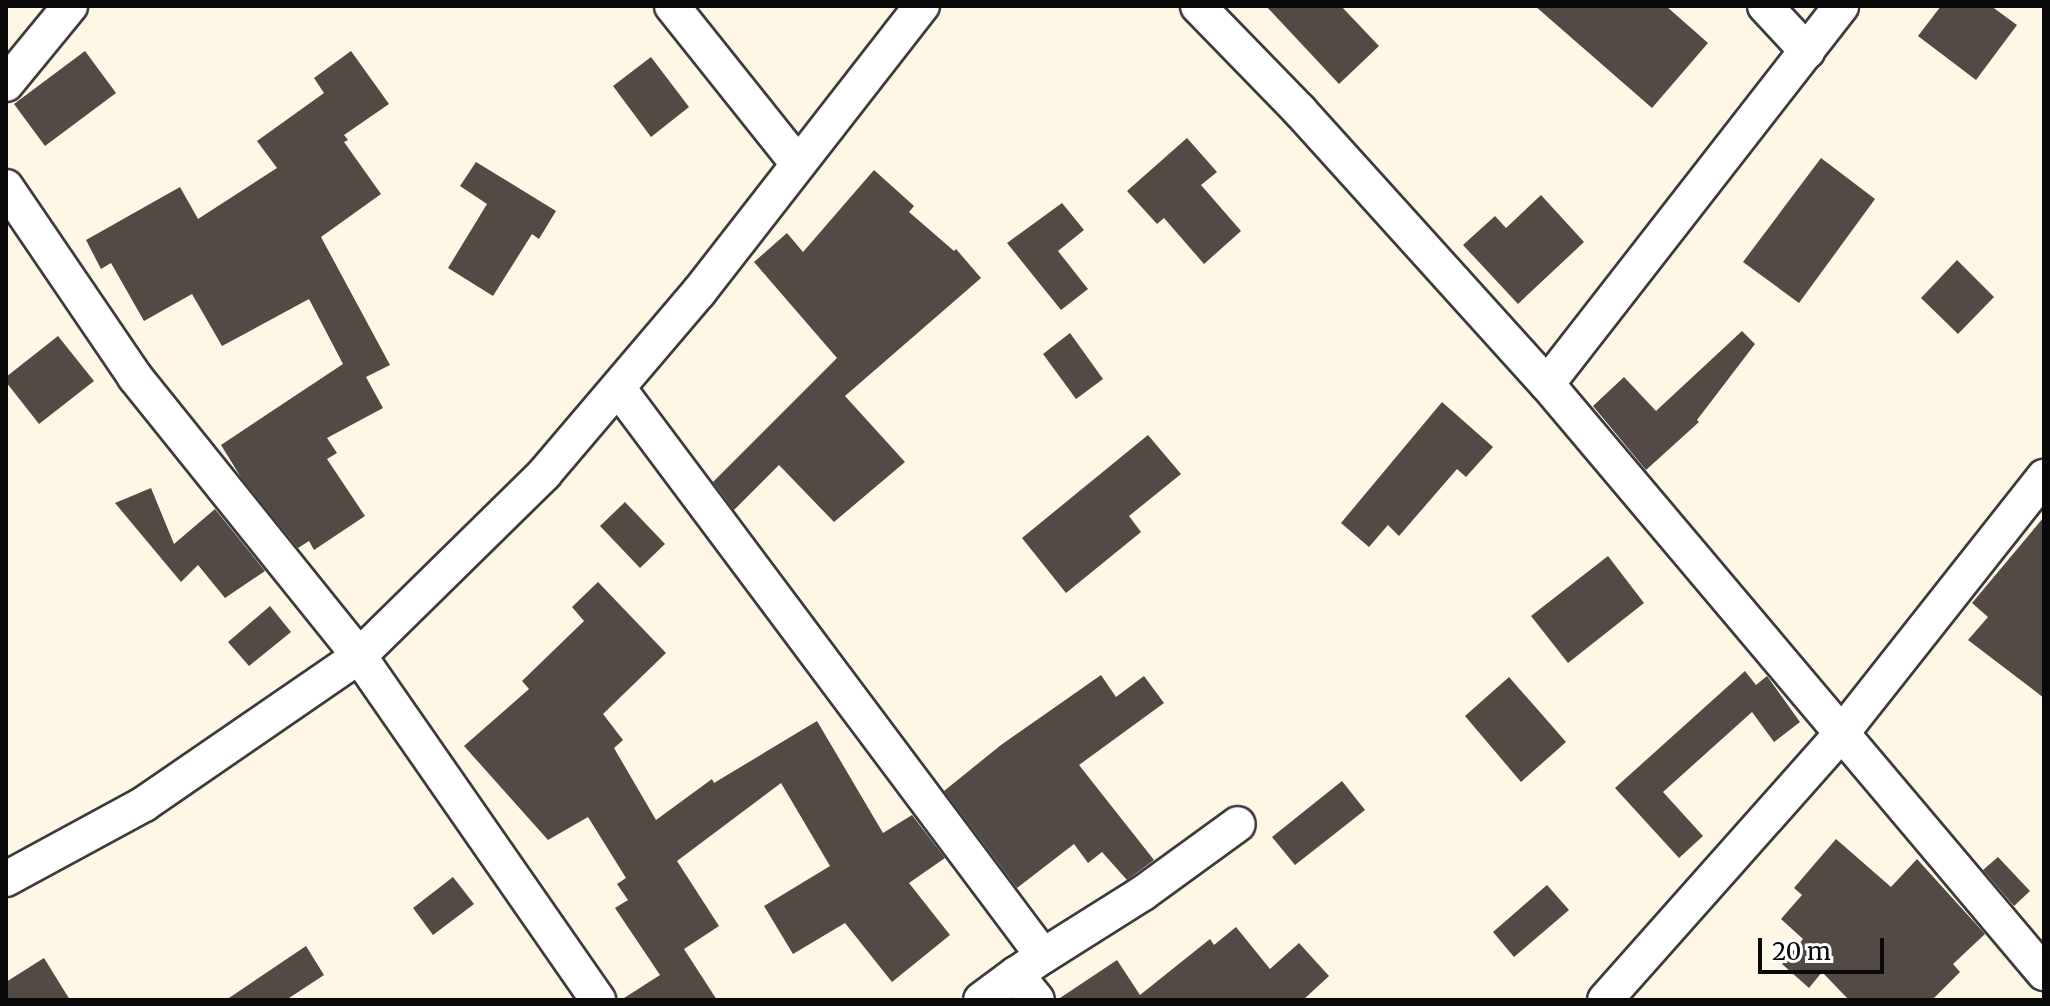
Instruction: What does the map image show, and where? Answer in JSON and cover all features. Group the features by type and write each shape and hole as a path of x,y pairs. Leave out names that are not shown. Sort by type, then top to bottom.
{"street":[{"path":"6,84 70,6"},
{"path":"672,6 798,164"},
{"path":"6,879 144,804 359,656 544,474 618,388 922,6"},
{"path":"1198,6 1300,111 1547,384 2044,973"},
{"path":"1765,6 1807,51"},
{"path":"1547,384 1841,6"},
{"path":"6,187 135,377 359,656 598,1000"},
{"path":"618,388 1032,977"},
{"path":"1605,1000 1841,734 2044,477"},
{"path":"981,1000 1032,977 1238,824"}],"building":[{"path":"1266,6 1341,6 1379,46 1339,84"},
{"path":"1535,6 1666,6 1708,43 1652,108"},
{"path":"1941,6 1991,6 2017,25 1976,80 1918,36"},
{"path":"85,51 116,93 45,146 14,104"},
{"path":"351,51 389,104 344,135 348,140 344,142 381,194 321,237 390,365 366,377 383,408 327,438 337,453 327,459 365,516 314,550 309,541 298,548 242,479 221,445 343,364 309,299 222,346 192,294 144,321 111,263 101,269 86,240 180,187 198,219 277,168 257,141 324,93 314,78"},
{"path":"651,57 689,107 651,137 613,86"},
{"path":"1187,138 1217,172 1201,185 1241,231 1204,264 1164,218 1157,224 1127,191"},
{"path":"1821,158 1875,199 1799,303 1743,262"},
{"path":"476,162 556,211 539,239 532,234 493,296 448,268 487,204 460,186"},
{"path":"874,170 914,206 909,212 954,251 956,249 981,278 845,396 905,462 834,522 779,465 734,510 713,482 837,358 754,262 787,233 803,252"},
{"path":"1541,195 1584,242 1518,304 1463,245 1495,216 1506,228"},
{"path":"1062,203 1084,230 1058,251 1088,289 1061,310 1007,243"},
{"path":"1957,260 1994,297 1958,334 1921,298"},
{"path":"1742,331 1755,344 1697,420 1699,422 1646,470 1593,406 1624,377 1656,411"},
{"path":"1070,333 1103,379 1076,399 1043,354"},
{"path":"58,336 94,381 39,424 6,382 6,377"},
{"path":"1442,402 1493,447 1466,477 1457,469 1399,536 1388,525 1369,547 1341,523"},
{"path":"1148,435 1181,474 1129,516 1141,532 1066,593 1022,538"},
{"path":"151,488 174,544 215,509 265,571 225,598 198,565 181,582 115,503"},
{"path":"625,502 665,544 640,568 600,526"},
{"path":"2044,517 2044,698 1968,640 1988,617 1972,603"},
{"path":"1608,556 1644,603 1568,663 1531,616"},
{"path":"598,582 666,653 603,714 623,740 614,748 656,820 712,779 714,783 817,721 883,833 912,815 945,858 909,883 950,935 892,982 845,923 793,954 764,906 830,866 781,783 677,861 719,926 684,949 717,1000 621,1000 660,975 615,908 628,900 617,884 626,878 588,817 548,840 464,746 529,689 522,681 584,621 572,607"},
{"path":"270,606 291,632 249,666 228,642"},
{"path":"1745,671 1756,685 1767,676 1800,722 1774,742 1752,712 1663,792 1703,836 1679,858 1615,788"},
{"path":"1101,675 1116,697 1144,676 1164,703 1079,765 1154,860 1127,880 1102,852 1088,863 1074,844 1017,888 944,791 1001,745"},
{"path":"1509,677 1566,742 1521,782 1465,716"},
{"path":"1342,781 1365,810 1295,865 1272,837"},
{"path":"1836,839 1891,887 1917,859 1985,934 1953,964 1960,972 1932,1000 1849,1000 1822,972 1809,988 1782,964 1803,939 1781,919 1802,895 1794,888"},
{"path":"1998,857 2030,891 2014,906 1983,870"},
{"path":"453,877 474,904 433,935 413,908"},
{"path":"1547,885 1569,910 1514,957 1493,932"},
{"path":"1236,927 1270,969 1299,943 1329,976 1303,1000 1057,1000 1117,960 1140,995 1210,939 1214,945"},
{"path":"306,946 324,975 286,1000 226,1000"},
{"path":"44,958 70,1000 6,1000 6,982"}]}
